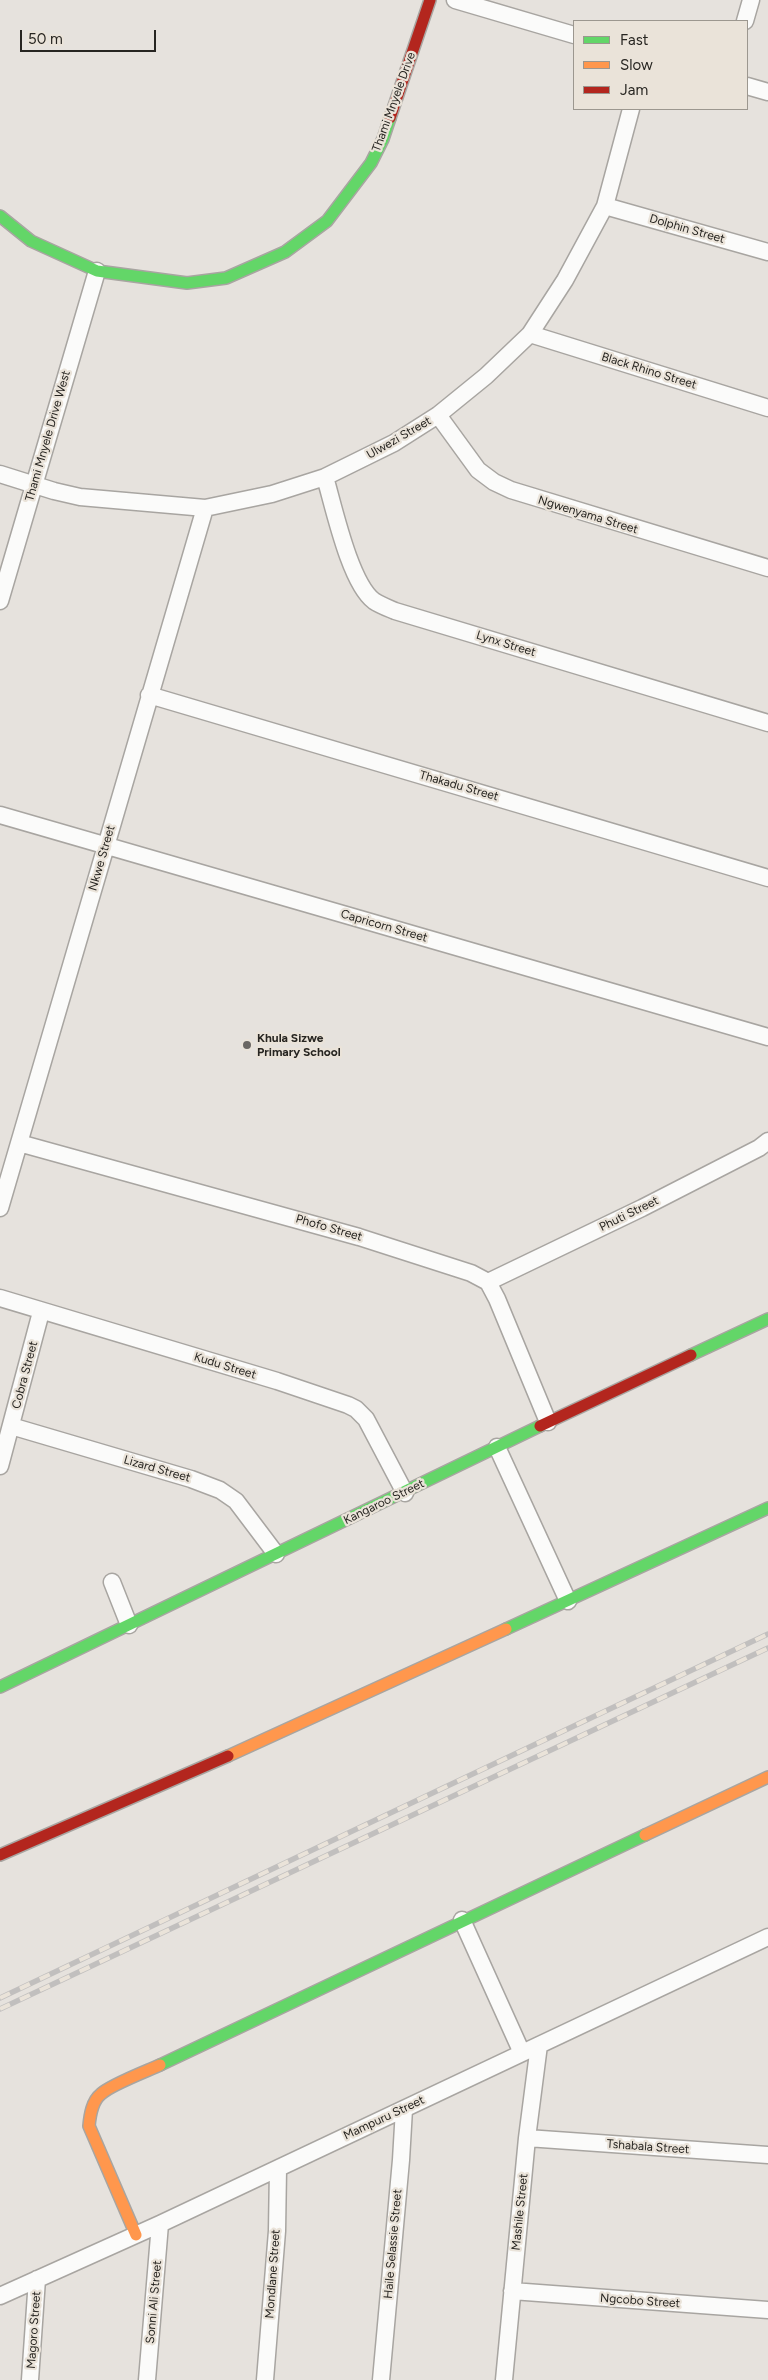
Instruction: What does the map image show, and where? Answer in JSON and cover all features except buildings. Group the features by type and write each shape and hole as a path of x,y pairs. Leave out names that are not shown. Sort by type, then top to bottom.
{"street":[{"name":"Thami Mnyele Drive","path":"0,216 31,241 97,271 172,281 208,282 226,278 260,265 305,240 328,221 371,163 383,139 430,0"},
{"path":"455,0 573,35"},
{"path":"745,20 751,0"},
{"path":"748,86 768,92"},
{"name":"Ulwezi Street","path":"0,474 34,486 80,497 204,508 272,494 325,477 394,442 438,416 486,376 530,334 565,280 605,206 631,110"},
{"name":"Dolphin Street","path":"605,206 768,252"},
{"name":"Thami Mnyele Drive West","path":"0,602 97,271"},
{"name":"Black Rhino Street","path":"530,334 768,408"},
{"name":"Ngwenyama Street","path":"438,416 478,470 494,482 511,490 768,568"},
{"name":"Lynx Street","path":"325,477 354,571 362,588 374,600 395,611 768,722"},
{"name":"Nkwe Street","path":"0,1208 204,508"},
{"name":"Thakadu Street","path":"149,695 768,878"},
{"name":"Capricorn Street","path":"0,815 768,1037"},
{"name":"Phofo Street","path":"19,1142 359,1237 471,1273 488,1282"},
{"name":"Phuti Street","path":"488,1282 642,1208 768,1142"},
{"path":"488,1282 548,1422"},
{"name":"Kudu Street","path":"0,1298 41,1312 267,1378 348,1405 356,1409 366,1419 405,1492"},
{"name":"Cobra Street","path":"0,1466 41,1312"},
{"name":"Kangaroo Street","path":"0,1687 548,1422 768,1319"},
{"name":"Lizard Street","path":"12,1426 191,1479 220,1490 236,1500 276,1554"},
{"path":"497,1447 568,1601"},
{"path":"0,1855 310,1720 768,1508"},
{"path":"112,1582 129,1625"},
{"path":"136,2235 89,2126 90,2112 94,2102 101,2093 768,1776"},
{"path":"462,1920 522,2053"},
{"name":"Mampuru Street","path":"0,2296 160,2224 768,1937"},
{"name":"Mashile Street","path":"504,2380 527,2138 539,2045"},
{"name":"Haile Selassie Street","path":"381,2380 404,2109"},
{"name":"Tshabala Street","path":"527,2138 768,2155"},
{"name":"Mondlane Street","path":"265,2380 277,2223 278,2168"},
{"name":"Sonni Ali Street","path":"147,2380 160,2224"},
{"name":"Magoro Street","path":"30,2380 37,2279"},
{"name":"Ngcobo Street","path":"512,2291 768,2310"}],"railway":[{"path":"0,1998 768,1634"},
{"path":"0,2009 768,1648"}],"traffic: fast":[{"path":"0,216 31,241 97,271 187,283 226,278 285,252 327,221 371,163 383,139 390,118"},
{"path":"691,1355 768,1319"},
{"path":"0,1687 540,1426"},
{"path":"506,1629 768,1508"},
{"path":"160,2065 645,1835"}],"traffic: slow":[{"path":"228,1756 506,1629"},
{"path":"645,1835 768,1777"},
{"path":"136,2235 89,2126 90,2117 95,2100 106,2090 160,2065"}],"traffic: jam":[{"path":"390,118 430,0"},
{"path":"540,1426 691,1355"},
{"path":"0,1855 228,1756"}],"place":[{"name":"Khula Sizwe Primary School","path":"247,1045"}]}
